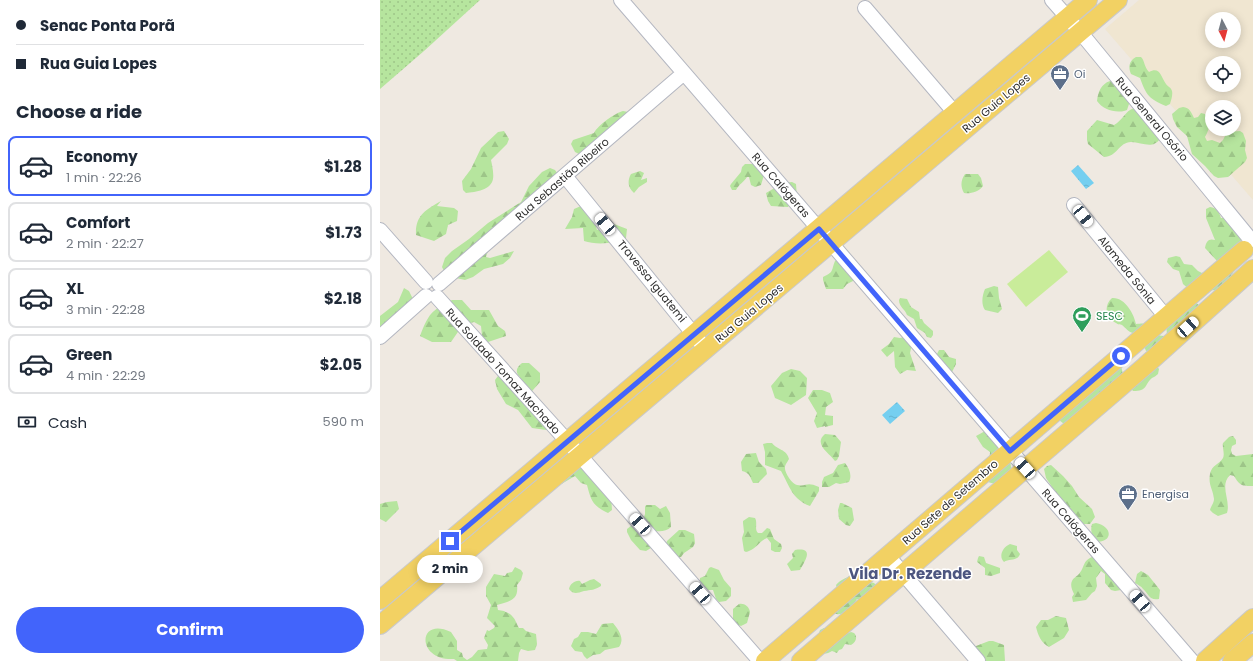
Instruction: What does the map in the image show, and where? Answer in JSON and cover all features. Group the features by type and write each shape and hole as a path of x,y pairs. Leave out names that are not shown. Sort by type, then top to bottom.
{"main road":[{"name":"Rua Guia Lopes","path":"380,600 1088,0"},
{"name":"Rua Guia Lopes","path":"380,626 1118,0"},
{"name":"Rua Sete de Setembro","path":"765,661 1166,317 1250,248"},
{"name":"Rua Sete de Setembro","path":"801,661 1145,366 1253,269"},
{"path":"1129,349 1145,366"},
{"path":"1205,661 1253,618"},
{"path":"1232,661 1253,643"}],"street":[{"name":"Rua General Osório","path":"1052,0 1080,33 1250,248"},
{"name":"Rua Calógeras","path":"623,1 1192,661"},
{"path":"865,8 955,113"},
{"name":"Rua Sebastião Ribeiro","path":"380,337 432,290 684,73"},
{"name":"Travessa Iguatemi","path":"565,176 694,333 706,350"},
{"name":"Alameda Sônia","path":"1074,205 1166,317"},
{"name":"Rua Soldado Tomaz Machado","path":"380,230 760,661"},
{"path":"888,556 978,661"}],"shaded area":[{"path":"1139,0 1253,0 1253,200 1105,29"}],"green space":[{"path":"380,0 480,0 380,89"},
{"path":"1136,57 1141,57 1149,72 1156,70 1160,73 1172,91 1170,104 1166,106 1152,99 1144,89 1140,78 1131,74 1130,64"},
{"path":"1110,81 1115,81 1130,101 1127,110 1119,112 1106,109 1097,101 1100,89 1104,84"},
{"path":"1183,107 1189,109 1194,118 1198,117 1201,113 1205,114 1205,137 1207,141 1212,140 1220,143 1225,136 1241,136 1241,132 1243,133 1246,141 1245,150 1247,158 1245,162 1228,177 1218,178 1214,176 1192,154 1187,136 1177,127 1172,114 1179,108"},
{"path":"1134,108 1160,139 1157,142 1150,145 1135,142 1127,143 1112,155 1104,157 1088,144 1087,131 1097,120 1114,125 1128,111"},
{"path":"623,111 632,115 588,146 586,151 579,154 575,152 571,144 573,140 594,133 599,126"},
{"path":"504,131 509,139 507,144 491,160 493,169 492,183 482,190 466,193 463,190 462,181 471,169 481,148 498,132"},
{"path":"745,164 755,164 764,175 761,185 755,187 751,185 749,177 747,177 736,190 732,190 730,186 731,184 741,172 742,167"},
{"path":"550,168 555,170 560,177 507,228 489,250 486,257 490,258 514,251 510,258 503,264 484,269 473,277 465,280 456,278 444,271 442,267 445,258 452,251 488,223 521,202 529,186 542,172"},
{"path":"640,171 644,173 641,180 647,178 647,182 639,187 634,193 629,187 629,179 631,174"},
{"path":"965,174 978,174 981,178 983,186 974,192 964,193 962,183"},
{"path":"792,182 796,184 797,197 788,207 771,206 766,193 783,183"},
{"path":"441,201 437,206 454,208 458,211 457,221 448,225 446,234 434,241 416,235 417,223 422,214"},
{"path":"581,206 592,213 597,230 614,224 627,229 626,238 611,243 594,243 584,241 583,228 565,229 572,217 574,209"},
{"path":"1210,207 1217,211 1221,218 1225,218 1245,227 1241,264 1231,275 1232,279 1218,290 1191,291 1183,284 1179,271 1173,269 1167,262 1168,258 1176,256 1180,257 1184,264 1192,265 1202,273 1217,266 1217,261 1205,248 1208,241 1211,239 1215,240 1206,218 1206,209"},
{"path":"1049,250 1068,272 1026,307 1007,284"},
{"path":"838,259 855,280 847,284 843,289 826,289 823,277 831,272 835,261"},
{"path":"994,286 998,287 1002,309 998,313 985,310 982,303 985,289"},
{"path":"404,288 409,291 415,303 380,341 380,316 398,302"},
{"path":"900,298 907,299 911,307 919,312 920,319 922,319 924,323 933,331 931,338 927,337 925,333 917,328 914,319 907,315 900,304"},
{"path":"1112,298 1117,298 1125,303 1131,311 1136,324 1144,323 1148,325 1155,335 1164,336 1164,340 1151,350 1146,351 1144,346 1135,342 1133,333 1128,331 1122,325 1117,324 1108,315 1107,305"},
{"path":"452,300 462,300 471,310 489,310 498,326 505,331 506,336 488,342 482,336 481,326 474,322 462,326 451,342 432,342 420,336 426,322 435,310"},
{"path":"1194,301 1201,307 1167,334 1166,325"},
{"path":"908,336 912,344 910,353 916,371 907,370 900,374 895,367 894,351 887,357 881,350 889,344 894,337 900,338"},
{"path":"939,350 944,350 949,357 956,359 956,364 952,372 948,372 939,363 937,354"},
{"path":"522,363 529,363 540,373 540,382 526,398 534,409 553,415 552,424 546,430 532,428 518,410 506,404 497,389 495,380 498,376 520,377 517,370"},
{"path":"1156,365 1159,369 1158,374 1152,378 1143,389 1133,391 1130,387"},
{"path":"1121,366 1123,374 1064,424 1059,420"},
{"path":"791,369 800,371 807,378 806,395 791,405 775,398 771,386 782,373"},
{"path":"813,390 822,390 830,393 833,402 826,407 825,415 833,416 833,425 817,428 814,421 817,413 808,398"},
{"path":"987,430 1010,460 1012,474 998,483 988,482 990,452 983,447 976,436"},
{"path":"825,434 835,435 841,442 839,456 835,461 821,445 822,438"},
{"path":"1233,436 1236,440 1236,444 1232,446 1232,454 1236,456 1253,454 1253,486 1242,485 1234,476 1230,475 1225,484 1228,503 1227,513 1218,516 1210,510 1214,499 1210,474 1212,468 1223,458 1223,443 1229,437"},
{"path":"772,443 786,453 789,459 785,465 785,469 787,475 795,484 811,484 819,487 819,491 810,506 795,496 781,471 765,465 765,452 763,444"},
{"path":"756,453 759,462 766,469 767,474 758,483 753,483 748,474 742,471 741,462 746,454"},
{"path":"555,460 564,460 570,466 588,469 611,495 612,510 608,513 599,508 591,499 587,485 581,483 575,476 558,486 543,485 540,481 548,465"},
{"path":"845,463 850,472 849,482 840,484 836,483 829,487 822,487 824,477 833,473 838,465"},
{"path":"1051,465 1072,486 1079,497 1092,509 1095,517 1090,524 1081,524 1046,478 1044,469"},
{"path":"397,501 399,509 386,522 380,519 380,504"},
{"path":"840,503 852,508 854,520 850,526 846,525 839,519 838,510"},
{"path":"646,505 655,505 660,509 666,506 670,513 671,527 664,531 655,531 643,520"},
{"path":"749,517 755,518 756,530 758,533 762,533 767,528 770,529 774,539 781,544 782,548 780,552 771,550 771,543 767,538 749,551 744,551 742,538 744,532 743,521"},
{"path":"636,522 656,545 646,551 640,550 631,540 627,532 627,529"},
{"path":"1096,523 1105,527 1109,534 1106,539 1096,542 1092,536 1091,529 1092,524"},
{"path":"679,530 685,530 694,534 695,543 693,547 681,557 677,558 665,547 667,541"},
{"path":"1010,544 1017,546 1017,550 1020,554 1015,559 1004,562 1001,554 1005,547"},
{"path":"795,550 805,551 807,556 800,570 791,571 787,564 793,558 792,554"},
{"path":"979,556 984,557 986,563 1000,568 1000,573 991,576 985,575 985,568 977,562"},
{"path":"1094,556 1121,590 1111,590 1105,583 1105,574 1101,571 1096,578 1097,586 1095,591 1086,600 1073,602 1072,597 1074,594 1071,586 1072,580 1078,575 1085,562"},
{"path":"515,567 523,573 521,580 517,585 515,597 512,600 497,605 498,610 510,614 519,628 523,628 526,631 536,634 537,644 535,650 528,651 521,649 518,661 457,661 454,659 442,658 433,653 427,647 427,634 432,630 440,629 451,632 457,641 457,650 462,653 463,657 467,660 478,650 487,649 488,645 484,638 487,630 489,631 495,626 487,618 491,605 486,596 486,587 494,574 505,576 507,573 512,572"},
{"path":"711,567 719,570 724,580 731,588 731,596 726,601 719,602 716,599 713,590 704,590 700,582 700,578 705,576"},
{"path":"861,568 870,582 876,585 868,599 857,599 844,613 834,613 838,592 836,585"},
{"path":"1141,571 1148,575 1160,590 1159,599 1151,598 1135,583 1137,574"},
{"path":"594,579 601,584 601,586 593,590 576,593 569,589 575,582 580,581 582,584"},
{"path":"739,604 746,605 750,612 747,623 741,626 733,623 733,609"},
{"path":"1056,616 1066,618 1069,630 1064,638 1049,647 1040,638 1036,627 1041,620 1048,620"},
{"path":"613,623 621,638 621,644 619,647 605,650 600,654 593,655 587,659 582,652 575,651 571,646 574,639 578,637 581,632 596,634 602,624"},
{"path":"824,628 844,635 851,632 854,633 856,639 851,645 845,644 837,653 832,651 827,653 822,652 818,636 820,630"},
{"path":"989,641 1004,645 1005,661 975,661 974,650 976,646"}],"water":[{"path":"1078,165 1094,183 1086,189 1071,171"},
{"path":"897,402 905,411 890,424 882,415"}],"place":[{"name":"Oi","path":"1060,91"},
{"name":"SESC","path":"1082,333"},
{"name":"Energisa","path":"1128,511"}],"district":[{"name":"Vila Dr. Rezende","path":"910,573"}],"route":[{"path":"450,541 568,442 694,333 819,229 1010,451 1121,356"}]}
